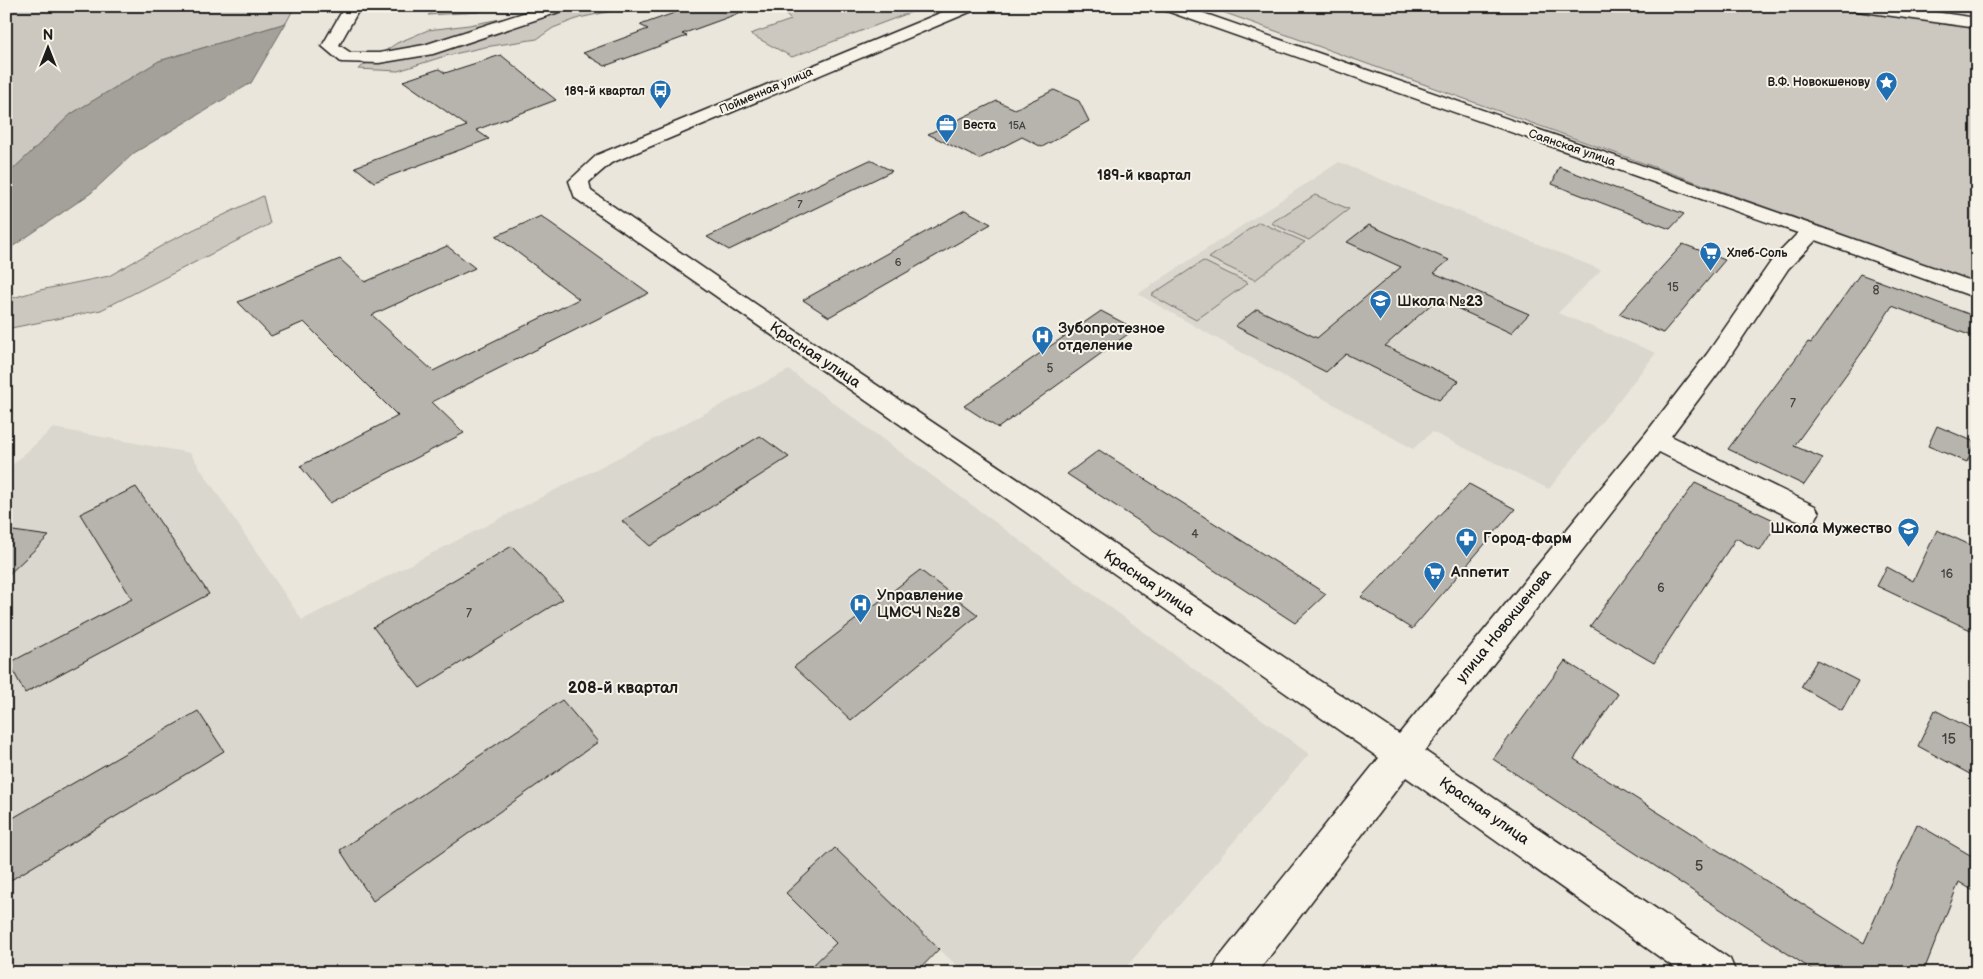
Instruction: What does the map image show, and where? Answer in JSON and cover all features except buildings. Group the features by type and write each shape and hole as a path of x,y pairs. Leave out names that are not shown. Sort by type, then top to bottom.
{"street":[{"path":"353,6 330,46 348,58 379,58 427,50 562,6"},
{"name":"Пойменная улица","path":"582,194 579,181 604,159 971,6"},
{"name":"Саянская улица","path":"1167,6 1812,230 1977,291"},
{"path":"1864,7 1977,22"},
{"name":"Красная улица","path":"582,194 769,324 1401,754 1716,973"},
{"name":"улица Новокшенова","path":"1232,973 1401,754 1655,439 1716,359 1780,265 1812,230"},
{"path":"1655,439 1805,513"}],"shaded area":[{"path":"6,6 295,6 286,23 159,61 71,114 6,176"},
{"path":"442,6 499,6 478,12 428,15"},
{"path":"534,6 635,6 579,18 553,28 537,39 485,47 445,56 398,71 358,69 397,43 428,30 469,25 527,14"},
{"path":"777,6 910,6 917,10 792,57 750,34 791,20"},
{"path":"1206,6 1824,6 1977,28 1977,283"},
{"path":"286,23 251,83 134,153 91,193 6,251 6,176 71,114 159,61"},
{"name":"Школа №23","path":"1339,162 1601,270 1558,313 1656,353 1549,489 1432,432 1413,449 1138,294"},
{"path":"1315,195 1349,209 1309,240 1271,223"},
{"path":"263,196 270,224 101,310 6,329 6,300 40,290 109,276 170,241"},
{"path":"1259,222 1305,242 1255,280 1209,258"},
{"path":"1203,261 1248,283 1196,320 1151,295"},
{"path":"789,370 1309,754 1121,973 965,973 939,949 916,973 6,973 6,471 53,428 190,453 302,620"}],"place":[{"name":"В.Ф. Новокшенову","path":"1886,101"},
{"name":"189-й квартал","path":"661,110"},
{"name":"Веста","path":"947,144"},
{"name":"Хлеб-Соль","path":"1711,272"},
{"name":"Школа №23","path":"1381,320"},
{"name":"Зубопротезное отделение","path":"1042,356"},
{"name":"Школа Мужество","path":"1908,547"},
{"name":"Город-фарм","path":"1467,557"},
{"name":"Аппетит","path":"1435,591"},
{"name":"Управление ЦМСЧ №28","path":"861,623"}],"district":[{"name":"189-й квартал","path":"1144,175"},
{"name":"208-й квартал","path":"623,688"}]}
